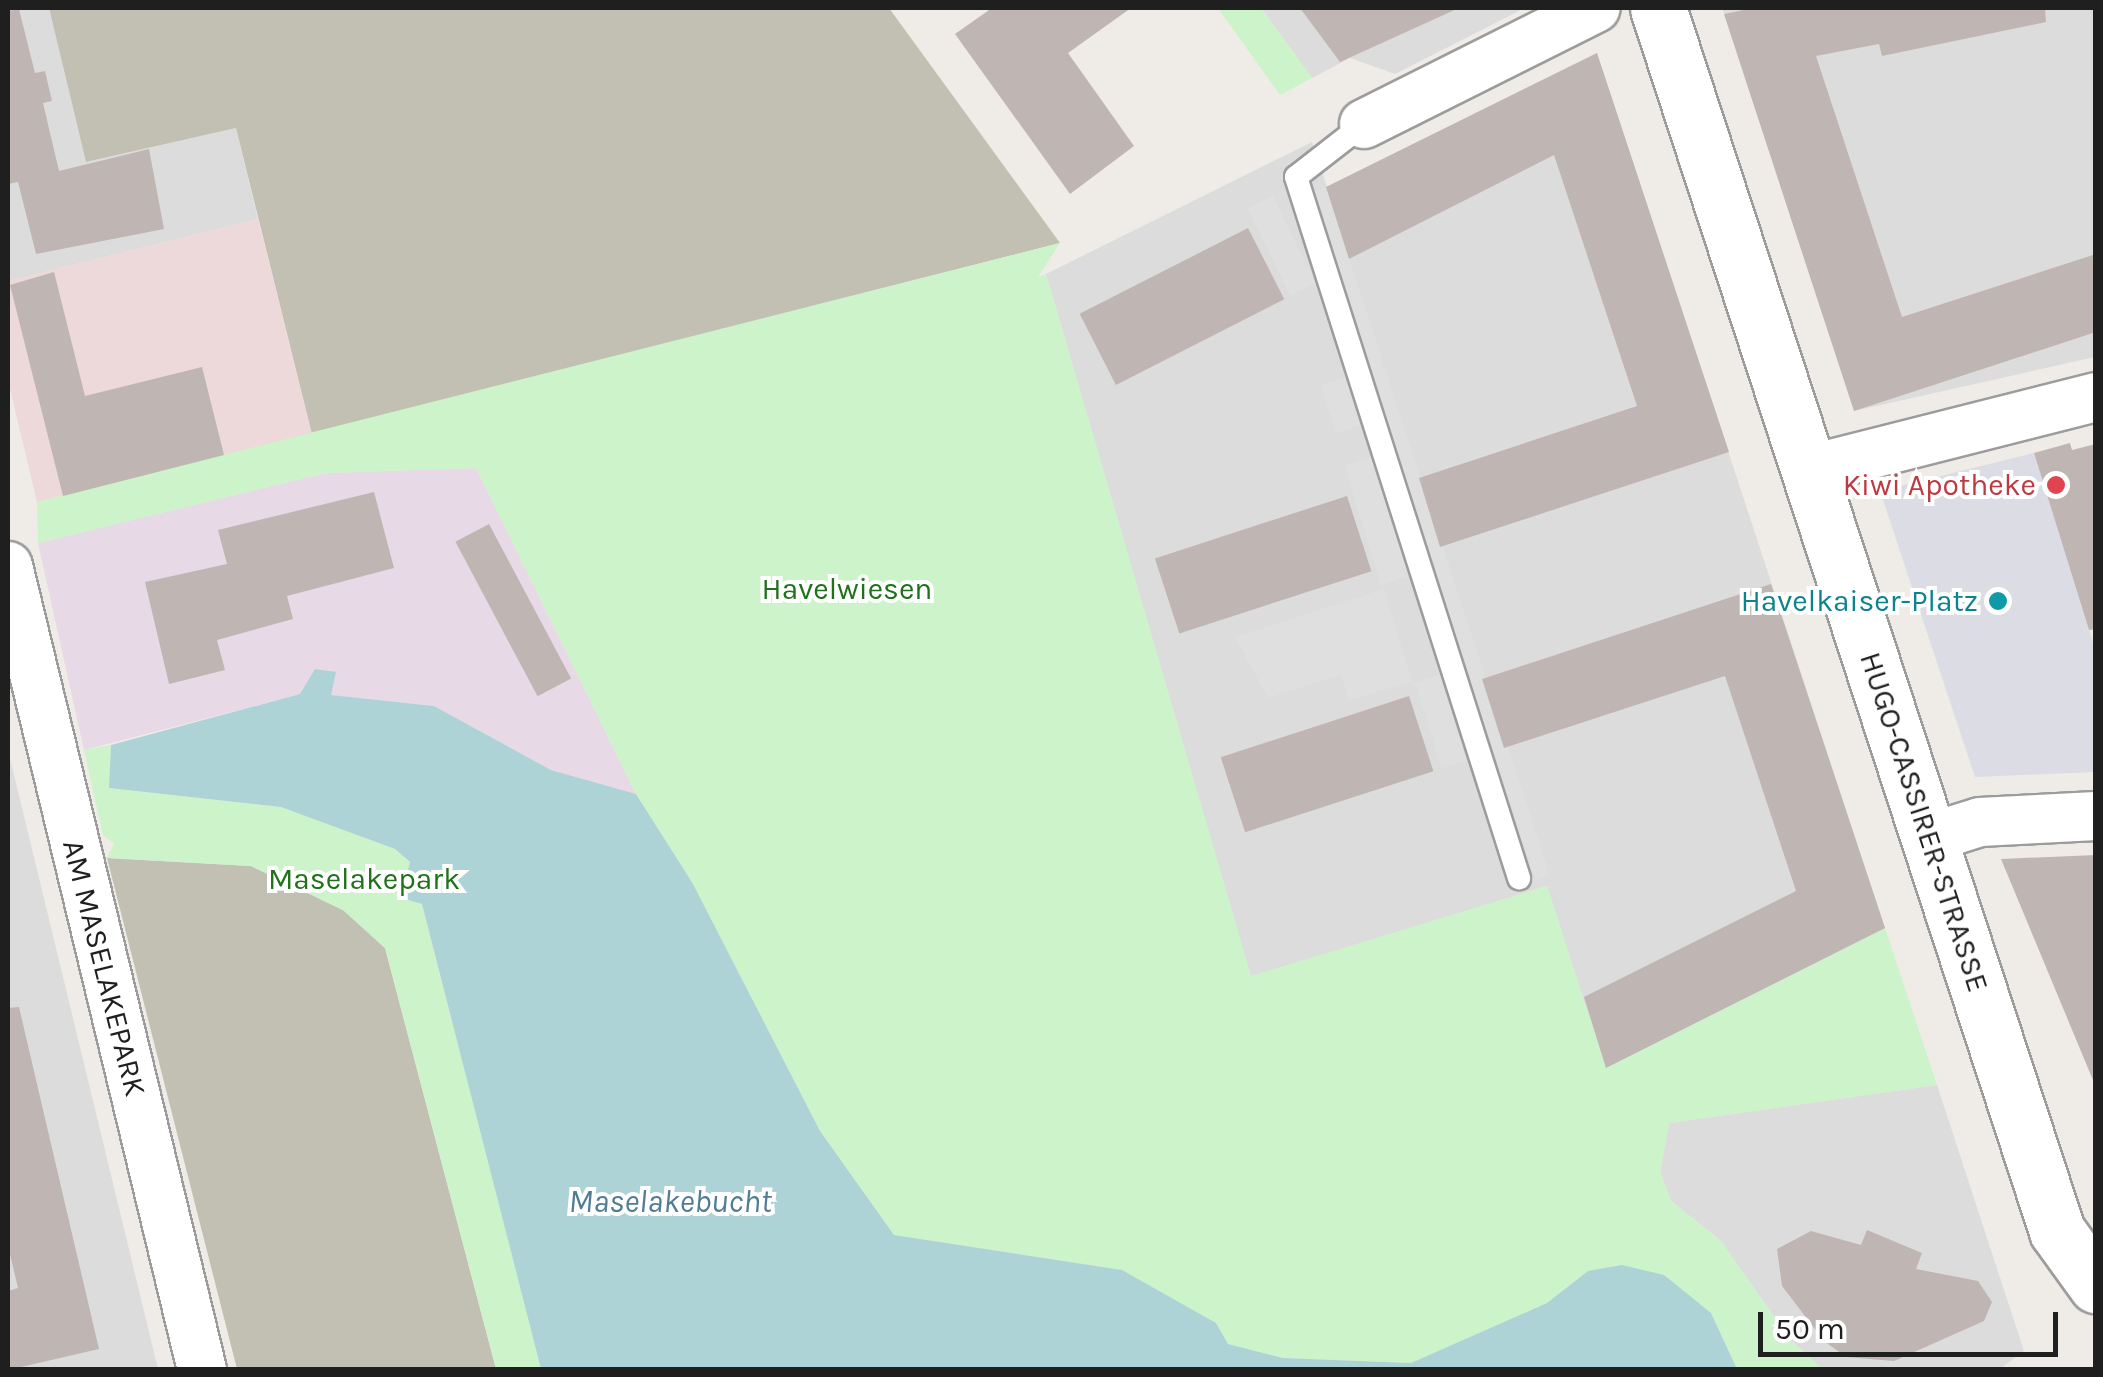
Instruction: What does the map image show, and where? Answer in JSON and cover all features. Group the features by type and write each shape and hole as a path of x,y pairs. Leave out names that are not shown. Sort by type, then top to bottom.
{"street":[{"path":"1364,124 1596,8"},
{"name":"HUGO-CASSIRER-STRASSE","path":"1658,8 1812,469 2056,1231 2096,1285"},
{"path":"1812,469 2096,397"},
{"name":"AM MASELAKEPARK","path":"8,566 202,1370"},
{"path":"1929,838 1980,822 2096,816"}],"lane":[{"path":"1364,124 1296,177 1519,878"}],"shaded area":[{"path":"8,8 49,8 86,162 236,128 258,219 8,281"},
{"path":"49,8 889,8 1060,243 312,434 236,128 86,162"},
{"path":"1261,8 1525,8 1395,74 1350,58 1312,78"},
{"path":"1722,8 2095,8 2095,357 1854,411"},
{"path":"1597,53 1885,928 1605,1068 1547,886 1251,977 1046,274 1312,142 1327,187"},
{"path":"1326,187 1550,876 1535,880 1312,192"},
{"path":"1273,196 1316,283 1290,295 1248,208"},
{"path":"258,219 312,434 37,502 8,380 8,281"},
{"path":"1345,377 1361,426 1336,434 1320,385"},
{"name":"Havelkaiser-Platz","path":"2034,453 2095,649 2095,772 1975,777 1880,491"},
{"path":"1372,457 1409,577 1381,585 1344,465"},
{"path":"476,468 636,794 551,770 434,706 330,695 336,673 315,669 300,694 84,750 38,543 325,473"},
{"path":"1384,589 1412,681 1349,701 1341,675 1268,698 1235,637"},
{"path":"1440,675 1466,761 1441,769 1415,683"},
{"path":"8,750 158,1369 8,1369"},
{"path":"107,858 251,866 343,910 385,948 496,1369 237,1369"},
{"path":"1937,1085 2024,1351 2000,1369 1822,1369 1789,1338 1721,1241 1671,1201 1660,1172 1669,1123"}],"green space":[{"path":"1218,8 1261,8 1312,78 1280,95"},
{"name":"Havelwiesen","path":"1060,243 1038,277 1046,274 1251,976 1547,886 1606,1068 1885,928 1937,1085 1669,1123 1660,1172 1671,1201 1721,1241 1789,1338 1822,1369 1737,1369 1711,1313 1588,1271 1547,1303 1411,1363 1283,1358 1228,1344 1216,1323 1122,1270 894,1235 820,1131 693,884 636,794 476,468 325,473 38,543 37,502"},
{"name":"Maselakepark","path":"111,745 109,788 281,807 395,849 410,863 401,898 422,904 541,1369 496,1369 385,948 343,910 251,866 107,858 114,844 103,835 84,750"}],"water":[{"name":"Maselakebucht","path":"315,669 336,672 331,695 434,706 551,770 636,794 693,884 820,1131 894,1235 1122,1270 1216,1323 1228,1344 1283,1358 1411,1363 1547,1303 1588,1271 1622,1265 1664,1275 1711,1313 1737,1369 541,1369 422,904 401,898 410,862 395,849 281,807 109,788 111,745 300,694"}],"building":[{"path":"992,8 1131,8 1068,53 1134,146 1070,194 955,34"},
{"path":"1300,8 1459,8 1340,62"},
{"path":"1754,8 2045,8 2046,22 1882,56 1879,44 1816,56 1902,317 2096,254 2096,332 1854,411 1724,14"},
{"path":"19,9 35,73 45,71 52,101 43,103 59,171 149,149 164,229 36,254 18,182 8,184 8,11"},
{"path":"1597,53 1729,452 1440,547 1419,478 1637,406 1554,155 1349,259 1326,187"},
{"path":"1248,228 1284,299 1116,385 1080,314"},
{"path":"54,272 85,396 202,367 224,455 63,496 10,285"},
{"path":"2070,443 2072,450 2096,444 2096,629 2089,630 2034,453"},
{"path":"374,492 394,568 287,596 293,619 217,640 225,670 169,684 145,582 227,564 218,530"},
{"path":"1347,496 1371,571 1179,634 1155,558"},
{"path":"489,524 571,679 538,696 455,542"},
{"path":"1771,584 1885,928 1606,1068 1584,997 1796,891 1725,676 1504,748 1482,679"},
{"path":"1409,696 1433,771 1245,832 1221,757"},
{"path":"2096,855 2096,1085 2095,1085 2001,859"},
{"path":"19,1007 99,1349 8,1370 8,1291 18,1288 8,1246 8,1008"},
{"path":"1867,1230 1922,1253 1916,1269 1978,1281 1992,1302 1984,1321 1894,1361 1846,1357 1824,1341 1782,1286 1777,1249 1811,1231 1861,1245"}],"place":[{"name":"Kiwi Apotheke","path":"2056,485"},
{"name":"Havelkaiser-Platz","path":"1998,601"}]}
